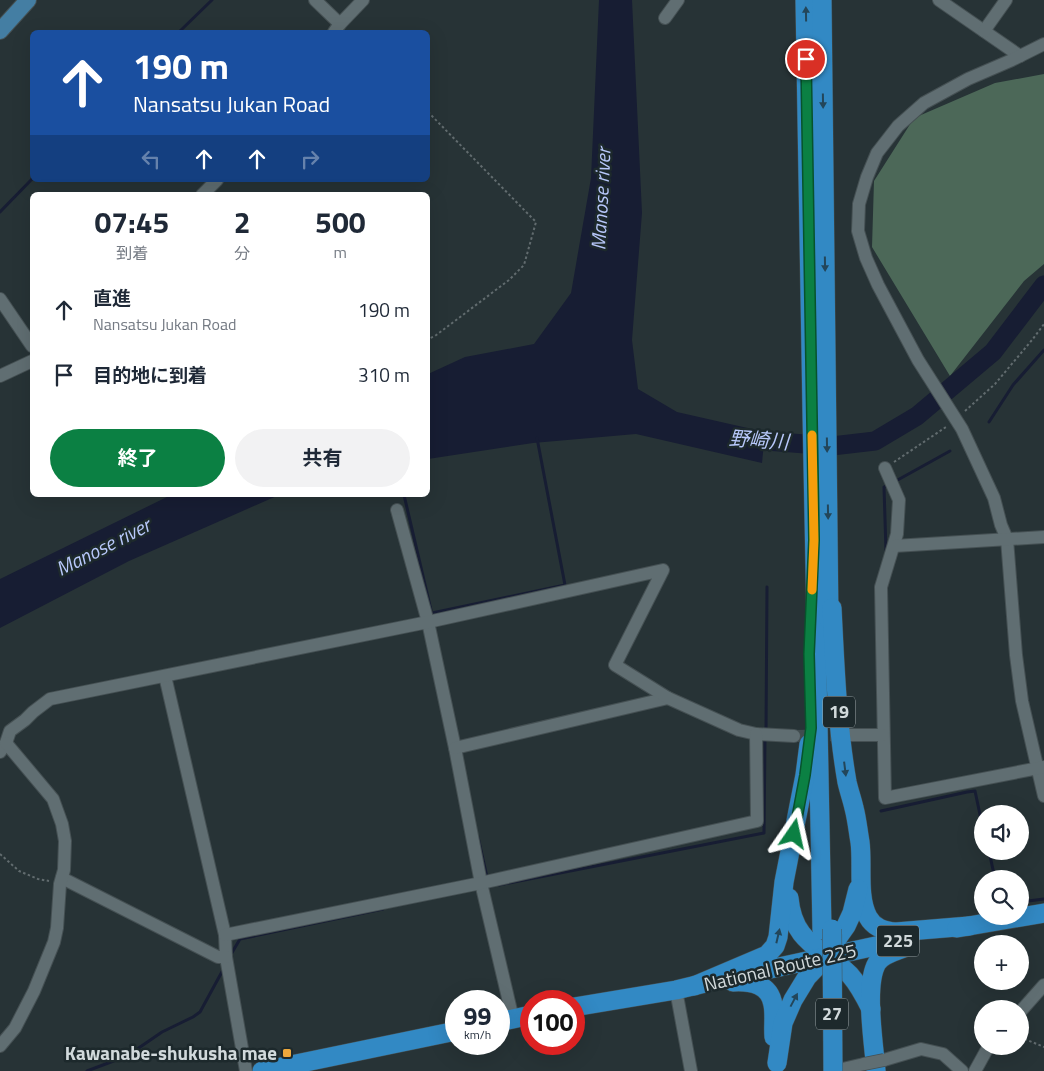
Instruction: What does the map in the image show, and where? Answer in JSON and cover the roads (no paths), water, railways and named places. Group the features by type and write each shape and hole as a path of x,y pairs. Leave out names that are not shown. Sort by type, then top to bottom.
{"highway":[{"name":"19","path":"805,0 819,412 827,957"},
{"name":"19","path":"819,412 822,0"},
{"name":"19","path":"685,988 767,954 775,946 778,938 784,882 805,775 811,728 809,654 821,543"},
{"name":"19","path":"821,543 847,784 854,809 860,844 864,908 868,918 876,927 884,931 896,932 969,926"},
{"name":"19","path":"790,854 790,911 794,924 801,934 827,957"},
{"name":"19","path":"827,957 852,913 861,876"},
{"name":"National Route 225","path":"585,1005 685,988 969,926 1044,913"},
{"path":"875,1065 871,1009 872,977 878,962 885,955 969,926"},
{"path":"777,1067 783,1023 793,1000 807,977 827,957 851,976 871,1009"},
{"name":"27","path":"824,1071 827,957"},
{"name":"27","path":"827,957 833,1071"},
{"path":"685,988 746,981 758,985 770,994 774,1006 777,1067"},
{"path":"262,1071 445,1033"}],"main road":[{"path":"0,31 28,0"}],"street":[{"path":"316,0 337,28 362,0"},
{"path":"665,18 678,0"},
{"path":"939,0 1020,56"},
{"path":"984,31 1006,0"},
{"path":"1044,44 968,79 924,103 898,126 877,153 867,177 859,204 858,231 866,258 878,285 918,360 962,429 994,498 1007,539 1016,655 1022,701 1041,767 1044,796"},
{"path":"205,192 215,182"},
{"path":"0,299 30,343"},
{"path":"0,376 30,362"},
{"path":"885,468 899,500 899,515 894,546 881,587 885,798 1041,767"},
{"path":"397,510 428,622 458,748 501,990"},
{"path":"894,546 1044,537"},
{"path":"0,1046 15,1028 34,991 54,942 64,870 65,841 62,824 53,799 3,747 10,731 50,699 428,622 664,570 615,665 668,698 739,730 756,734 794,736"},
{"path":"165,676 225,935 227,962 246,1071"},
{"path":"458,748 668,698"},
{"path":"225,935 481,883 757,821 756,734"},
{"path":"844,735 883,735"},
{"path":"61,881 227,962"},
{"path":"1029,1002 1044,985"},
{"path":"685,988 691,1071"},
{"path":"833,1071 875,1065 921,1049 943,1054 962,1071"},
{"path":"975,1071 984,1055"}],"water":[{"name":"Manose river","path":"599,0 632,0 642,213 632,340 638,389 677,412 765,432 762,463 636,434 533,443 430,459 430,373 465,357 534,344 571,293 591,178"},
{"name":"Manose river","path":"167,497 274,497 129,561 0,628 0,579"}],"waterway":[{"path":"181,30 212,0"},
{"path":"0,212 30,181"},
{"name":"野崎川","path":"739,439 832,446 875,441 917,416 993,352 1044,285"},
{"path":"989,422 1013,385 1044,350"},
{"path":"433,617 432,613 565,585 537,438"},
{"path":"894,482 950,451"},
{"path":"886,551 884,487 888,485"},
{"path":"404,497 431,610"},
{"path":"766,731 767,587"},
{"path":"499,885 764,833 765,737"},
{"path":"881,811 975,791 978,805"},
{"path":"478,837 487,877"},
{"path":"991,860 993,870"},
{"path":"1029,901 1044,899"},
{"path":"230,956 240,939 383,909"},
{"path":"87,1071 127,1056 162,1032 200,1012 224,968"}],"tunnel":[{"path":"794,736 843,735"}],"place":[{"name":"Kawanabe-shukusha mae","path":"287,1053"}]}
